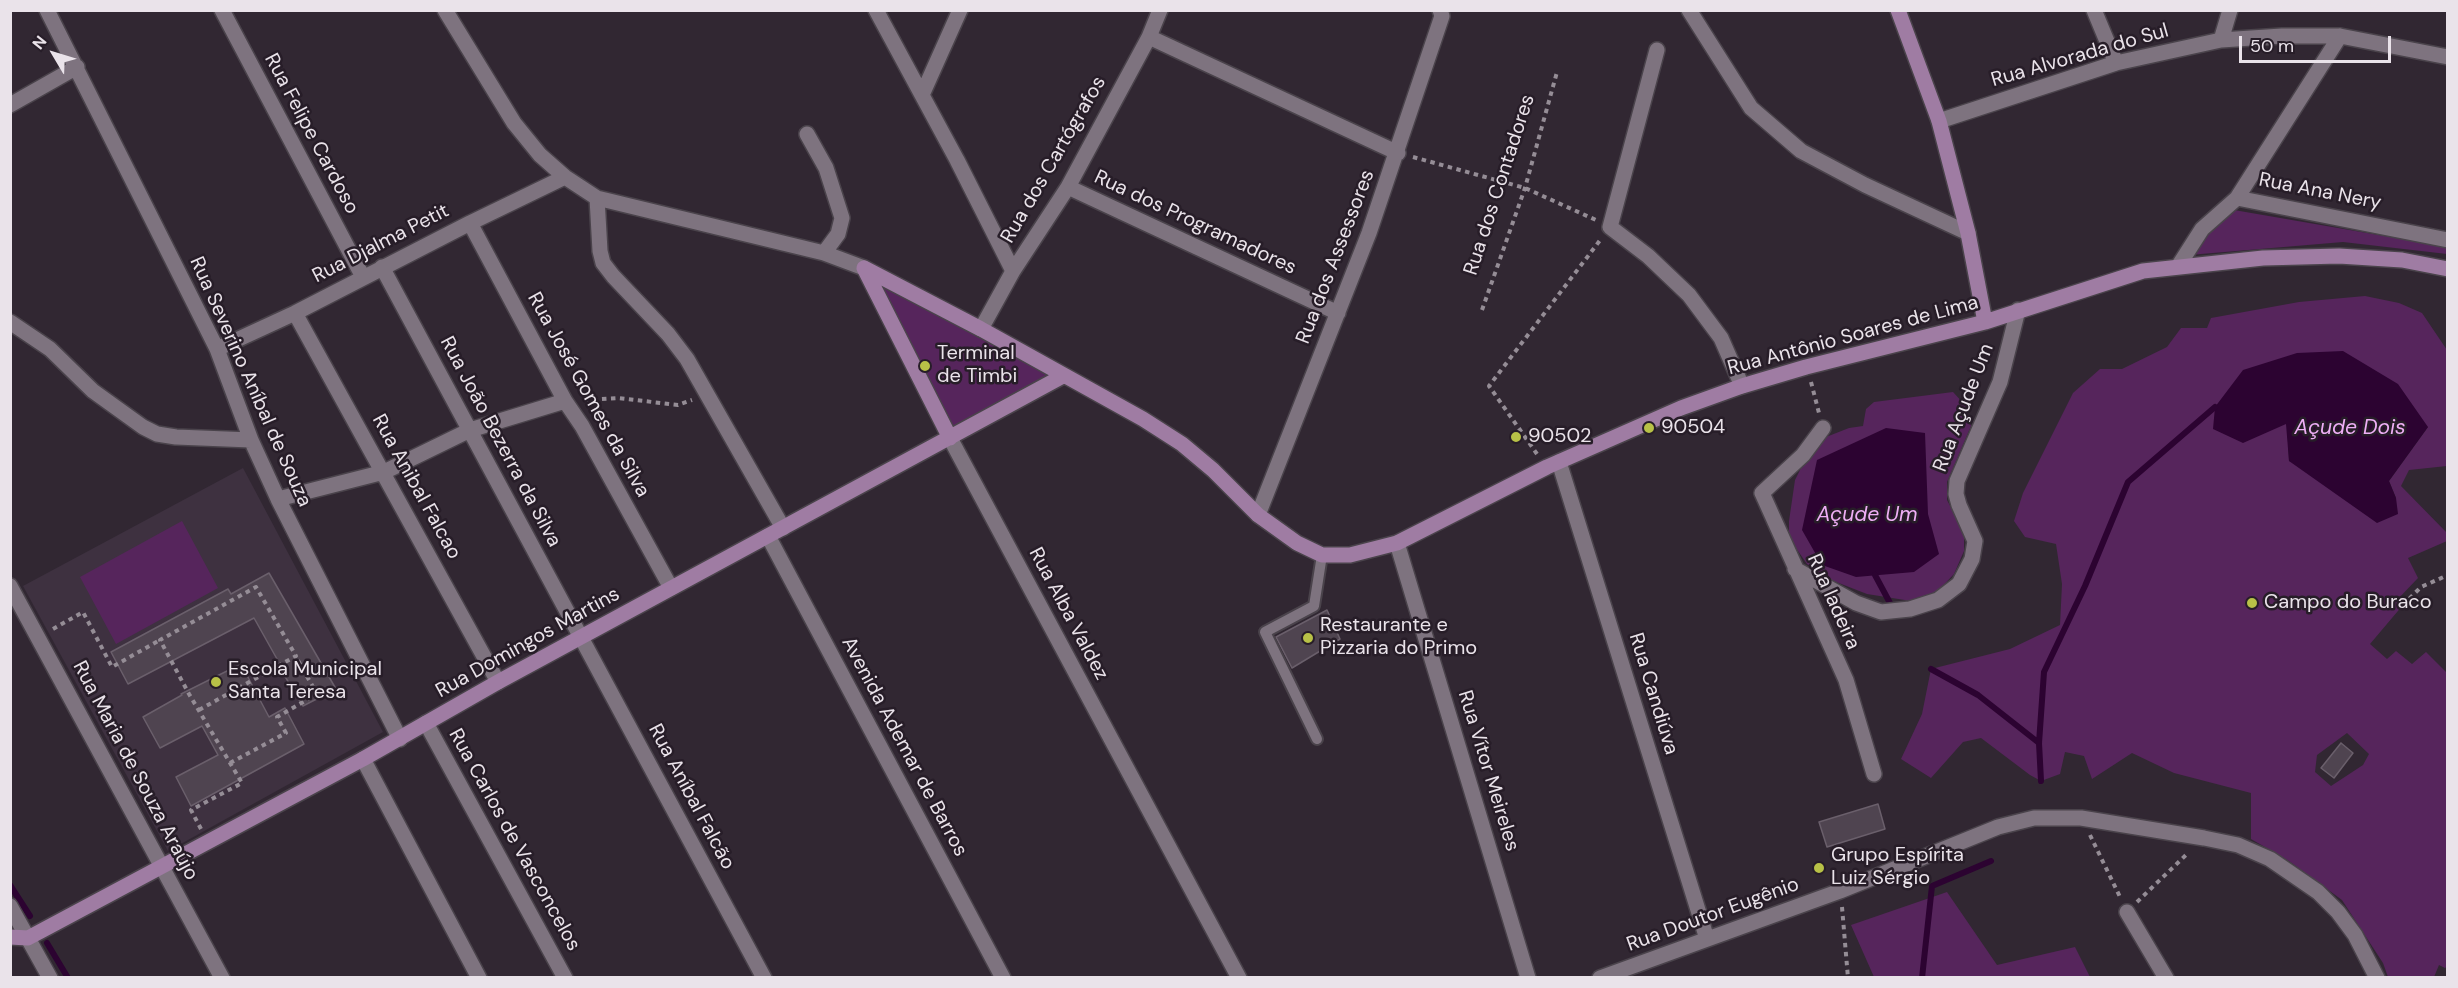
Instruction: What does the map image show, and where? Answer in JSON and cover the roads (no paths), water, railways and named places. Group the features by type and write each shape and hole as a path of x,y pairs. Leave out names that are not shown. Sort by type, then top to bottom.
{"street":[{"name":"Rua Severino Aníbal de Souza","path":"47,10 217,349 251,440 278,499 400,739"},
{"name":"Rua Felipe Cardoso","path":"222,10 363,277"},
{"path":"445,10 514,123 540,155 565,177 597,198 600,251 603,263 668,334 687,359 783,528"},
{"path":"876,10 1013,271"},
{"path":"922,95 960,10"},
{"name":"Rua dos Cartógrafos","path":"981,329 1013,271 1068,187 1149,38 1160,10"},
{"name":"Rua dos Assessores","path":"1258,515 1398,153 1442,16 1440,10"},
{"path":"1689,10 1751,108 1801,151 1968,233"},
{"path":"1898,10 1939,121 1968,233 1984,322"},
{"path":"2094,10 2116,63"},
{"path":"2221,40 2230,10"},
{"name":"Rua Alvorada do Sul","path":"1939,121 2116,63 2221,40 2282,36 2340,36 2448,57"},
{"path":"2237,198 2340,36"},
{"path":"1149,38 1398,153"},
{"path":"1656,50 1610,227 1671,276 1707,317 1721,338 1742,386"},
{"path":"10,105 77,67"},
{"path":"807,134 826,168 842,218 838,234 824,253"},
{"name":"Rua Djalma Petit","path":"217,349 565,177"},
{"name":"Rua dos Programadores","path":"1068,187 1338,313"},
{"name":"Rua Antônio Soares de Lima","path":"597,198 824,253 864,268 981,329 1143,419 1182,444 1213,470 1258,515 1298,543 1322,555 1350,555 1397,543 1553,464 1681,408 1742,386 1806,367 1984,322 2143,271 2179,265 2263,258 2339,256 2402,260 2448,269"},
{"name":"Rua Ana Nery","path":"2179,265 2202,230 2237,198 2448,240"},
{"name":"Rua José Gomes da Silva","path":"470,222 565,401 671,588"},
{"name":"Rua João Bezerra da Silva","path":"382,267 582,637"},
{"name":"Rua Alba Valdez","path":"864,268 950,438 1239,978"},
{"name":"Rua Açude Um","path":"1795,569 1856,603 1881,612 1911,609 1938,600 1959,584 1972,559 1975,541 1959,505 1956,494 1957,481 2000,382 2018,310"},
{"name":"Rua Anibal Falcao","path":"295,312 498,682"},
{"path":"10,322 50,349 93,391 150,431 176,436 251,440"},
{"name":"Rua Domingos Martins","path":"28,938 400,739 498,682 1064,376"},
{"path":"278,499 384,472 470,430 565,401"},
{"name":"Rua ladeira","path":"1823,428 1803,455 1762,493 1846,680 1874,774"},
{"name":"Rua Candiúva","path":"1553,464 1707,939"},
{"name":"Avenida Ademar de Barros","path":"768,536 1003,978"},
{"name":"Rua Vítor Meireles","path":"1397,543 1528,978"},
{"name":"Rua Maria de Souza Araújo","path":"10,586 222,978"},
{"name":"Rua Aníbal Falcão","path":"582,637 764,978"},
{"name":"Rua Carlos de Vasconcelos","path":"426,723 565,978"},
{"path":"363,759 479,978"},
{"name":"Rua Doutor Eugênio","path":"1600,978 1840,891 1998,827 2034,818 2081,818 2238,845 2270,859 2318,892 2338,912 2355,935 2377,978"},
{"path":"10,906 50,978"},
{"path":"2127,912 2166,978"},
{"path":"10,937 28,938"}],"lane":[{"path":"1317,739 1265,632 1314,606 1322,555"}],"water":[{"name":"Açude Dois","path":"2343,351 2398,384 2428,427 2389,481 2396,498 2398,514 2377,523 2289,461 2286,424 2243,443 2213,429 2215,407 2243,370 2297,353"},
{"name":"Açude Um","path":"1886,428 1925,433 1928,514 1939,554 1914,572 1856,577 1822,565 1802,530 1817,460"}],"waterway":[{"path":"2041,781 2039,743 2044,672 2085,586 2128,482 2215,407"},
{"path":"1875,575 1890,603"},
{"path":"1931,669 1978,695 2039,743"},
{"path":"1922,978 1932,886 1991,861"},
{"path":"10,885 30,916"},
{"path":"47,943 68,978"}],"place":[{"name":"Terminal de Timbi","path":"925,366"},
{"name":"90504","path":"1649,428"},
{"name":"90502","path":"1516,437"},
{"name":"Campo do Buraco","path":"2252,603"},
{"name":"Restaurante e Pizzaria do Primo","path":"1308,638"},
{"name":"Escola Municipal Santa Teresa","path":"216,682"},
{"name":"Grupo Espírita Luiz Sérgio","path":"1819,868"}]}
